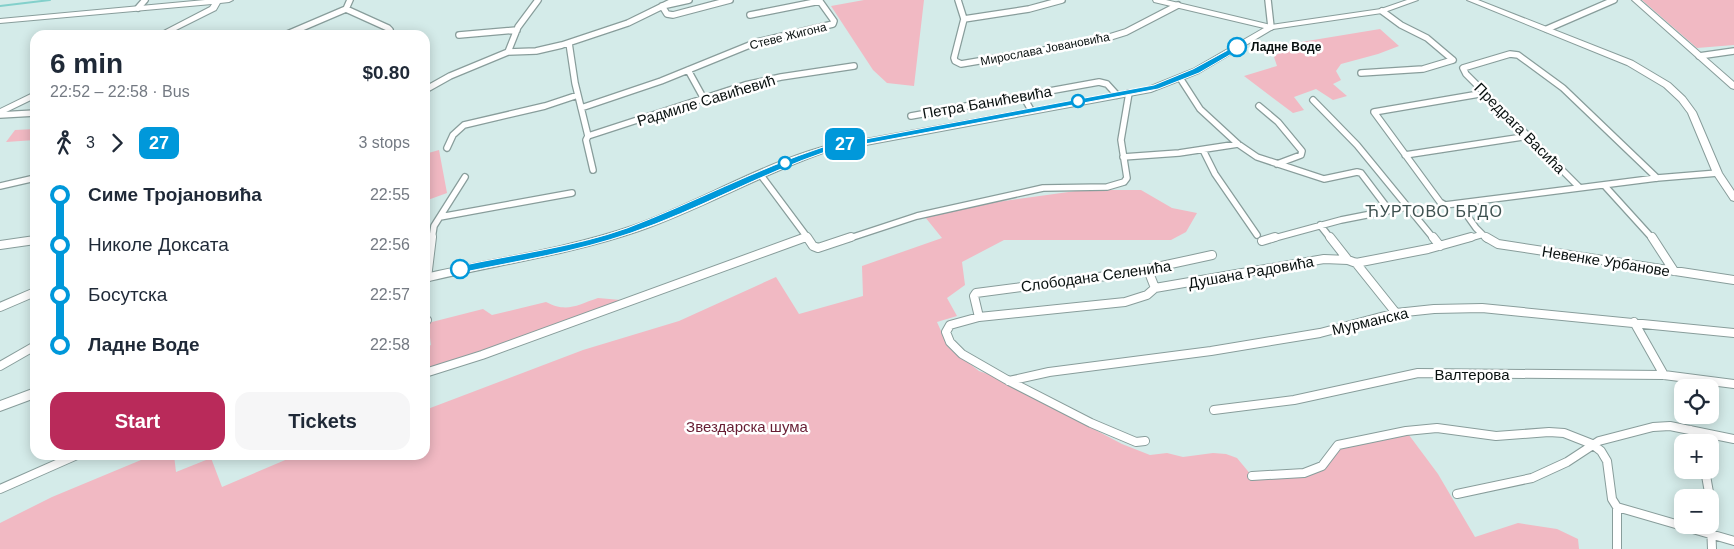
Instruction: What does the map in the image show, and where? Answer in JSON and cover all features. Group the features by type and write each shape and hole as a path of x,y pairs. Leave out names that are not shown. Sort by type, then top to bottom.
{"main road":[{"path":"0,21 229,0"},
{"path":"1157,0 1271,27 1382,11 1414,0"},
{"path":"1471,0 1635,66 1668,85 1692,112 1718,173 1734,198"},
{"path":"1636,0 1734,86"},
{"path":"170,30 213,8 217,1"},
{"path":"430,277 584,243 627,231 686,209 760,174 809,154 842,145 1156,87 1180,78 1212,62 1271,27"},
{"path":"0,114 30,98"},
{"path":"0,406 30,395"}],"street":[{"path":"138,8 145,0"},
{"path":"297,30 346,9 350,0"},
{"path":"508,52 517,30 538,0"},
{"path":"430,86 508,52 536,51 568,43 628,23 675,0"},
{"path":"662,6 689,0"},
{"path":"662,6 667,14 673,15 730,0"},
{"path":"958,0 964,19 1029,9 1062,0"},
{"path":"1268,0 1271,27"},
{"path":"1547,29 1614,0"},
{"name":"Стеве Жигона","path":"581,108 688,70 757,42 833,24 834,21 819,1 750,15"},
{"name":"Мирослава Јовановића","path":"964,19 954,58 958,63 964,64 1097,41 1126,32 1178,5"},
{"path":"346,9 390,30"},
{"path":"1361,73 1424,69 1452,60 1427,38 1401,25 1382,11"},
{"path":"459,35 517,30"},
{"path":"568,43 588,136 586,140 593,170"},
{"path":"1699,56 1734,51"},
{"name":"Предрага Васића","path":"1580,187 1485,93 1463,68 1510,54 1518,55 1564,88 1657,178"},
{"name":"Радмиле Савићевић","path":"588,136 760,82 854,66"},
{"path":"688,70 704,99"},
{"path":"1180,78 1200,109 1238,144 1257,157 1324,179 1356,172 1360,173 1389,210"},
{"name":"Петра Банићевића","path":"911,116 1099,82 1107,84 1117,95"},
{"path":"760,174 813,246 818,248 917,216 1043,188 1099,188 1113,186 1127,179 1121,140 1129,93"},
{"path":"1485,93 1376,110 1375,115 1443,204 1458,204 1657,178 1718,173"},
{"path":"448,148 448,142 456,131 464,125 545,106 578,95"},
{"path":"1023,96 1031,110"},
{"path":"1313,100 1357,145 1440,246"},
{"path":"1259,106 1278,122 1302,151 1301,155 1276,164"},
{"path":"0,114 30,113"},
{"path":"1405,155 1529,136"},
{"path":"1123,157 1203,150 1238,144"},
{"path":"1203,150 1215,174 1259,238 1407,207"},
{"path":"430,252 434,226 465,177"},
{"path":"0,186 30,179"},
{"path":"1604,185 1646,230 1674,271"},
{"path":"440,217 572,193"},
{"path":"1396,312 1356,263 1440,246 1480,235 1477,227 1458,204"},
{"path":"1320,225 1348,260"},
{"path":"430,228 434,226"},
{"name":"Невенке Урбанове","path":"1480,235 1489,241 1502,245 1734,280"},
{"path":"430,371 501,348 807,238"},
{"path":"0,245 30,241"},
{"name":"Слободана Селенића","path":"979,317 974,296 980,292 1148,270 1212,255"},
{"name":"Душана Радовића","path":"1009,381 962,354 948,338 946,330 950,325 979,317 1125,302 1147,294 1155,288 1320,260 1348,260 1356,263"},
{"path":"1148,270 1155,288"},
{"path":"0,307 30,294"},
{"name":"Мурманска","path":"1009,381 1049,372 1211,351 1320,333 1396,312 1434,309 1482,308 1734,333"},
{"path":"1634,322 1664,375"},
{"path":"0,366 30,349"},
{"name":"Валтерова","path":"1214,410 1306,398 1389,377 1418,373 1664,375 1734,384"},
{"path":"1009,381 1091,423 1136,442 1146,441"},
{"path":"1458,494 1518,482 1542,474 1567,462 1592,444 1653,427 1670,426 1734,439"},
{"path":"1252,476 1304,472 1322,466 1338,445 1365,438 1428,428 1496,436 1557,432 1580,438 1592,444 1601,451 1607,461 1612,499 1617,507 1617,549"},
{"path":"1690,430 1692,434"},
{"path":"0,489 66,460"},
{"path":"1617,507 1734,541"},
{"path":"1712,535 1712,549"}],"green space":[{"path":"864,0 924,0 914,86 887,83 873,70 831,6"},
{"path":"1642,0 1734,0 1734,45 1697,48"},
{"path":"1380,29 1399,46 1341,64 1336,71 1341,80 1333,84 1347,96 1333,100 1316,89 1294,97 1304,110 1293,113 1244,76 1277,66 1274,57 1289,44"},
{"path":"30,129 30,140 6,142 15,130"},
{"path":"439,150 447,193 430,199 430,153"},
{"name":"Звездарска шума","path":"1083,190 1141,190 1172,208 1197,213 1186,232 1171,240 1004,240 962,262 965,285 947,298 957,316 937,322 948,347 979,371 993,376 1122,444 1150,455 1167,453 1183,457 1213,453 1226,454 1237,458 1252,476 1316,469 1335,447 1406,431 1438,474 1475,537 1518,523 1557,529 1578,539 1579,549 0,549 0,523 52,497 141,460 175,460 176,472 206,460 212,460 222,487 285,460 430,460 430,408 583,350 679,321 776,277 799,314 863,296 862,266 942,238 925,217 990,203"},
{"path":"598,298 632,301 430,370 430,322 483,309 492,315 546,302 560,307 578,305"}],"waterway":[{"path":"0,6 50,0"}],"bus line":[{"name":"27","path":"460,269 584,243 627,231 686,209 791,160 826,149 1020,112 1138,92 1156,87 1196,71 1237,47"}],"place":[{"name":"Ладне Воде","path":"1237,47"}],"district":[{"name":"ЋУРТОВО БРДО","path":"1434,211"}]}
